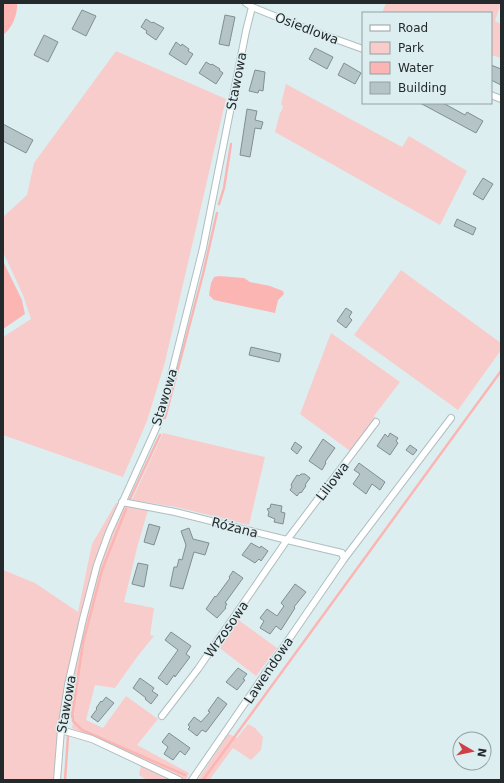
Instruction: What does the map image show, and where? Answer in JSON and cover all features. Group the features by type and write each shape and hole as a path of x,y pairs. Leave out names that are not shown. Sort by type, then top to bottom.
{"street":[{"name":"Osiedlowa","path":"251,4 299,26 362,49"},
{"name":"Stawowa","path":"57,780 61,730 68,685 79,633 97,565 122,502 157,426 165,400 203,248 251,4"},
{"name":"Lawendowa","path":"192,780 344,559 451,418"},
{"name":"Liliowa","path":"287,540 376,422"},
{"name":"Różana","path":"122,502 174,512 342,553 344,559"},
{"name":"Wrzosowa","path":"162,716 203,662 287,540"},
{"path":"61,730 92,739 179,780"}],"green space":[{"path":"386,3 501,3 495,21 501,24 501,58 492,55 492,12 382,12"},
{"path":"116,51 226,99 165,362 147,421 123,477 3,435 3,337 31,319 23,295 3,252 3,217 27,195 34,163"},
{"path":"286,84 402,147 409,136 467,171 440,225 275,132 283,106 281,104"},
{"path":"401,270 501,343 501,350 458,410 354,335"},
{"path":"331,333 400,382 374,416 376,418 350,451 300,414"},
{"path":"163,433 265,457 249,525 176,507 132,500"},
{"path":"116,503 148,510 124,602 154,608 150,635 154,636 115,688 95,685 86,720 103,728 126,696 158,719 137,745 189,773 186,780 72,728 75,713 60,715 53,780 3,780 3,570 35,583 78,612 92,544"},
{"path":"237,619 277,648 256,676 217,646"},
{"path":"248,724 255,728 263,737 261,750 251,760 233,748 210,779 213,780 198,780 227,733 237,738"},
{"path":"141,765 174,780 147,780 139,775"}],"water":[{"path":"3,3 17,3 17,7 12,25 3,35"},
{"path":"3,261 22,300 25,314 3,329"},
{"path":"214,277 244,278 250,282 270,286 283,291 284,294 278,300 275,313 214,300 209,295 211,283"}],"building":[{"path":"82,10 96,16 86,36 72,29"},
{"path":"225,15 235,17 229,46 219,44"},
{"path":"146,19 164,28 156,40 146,33 147,31 141,27"},
{"path":"44,35 58,42 48,62 34,55"},
{"path":"176,42 181,46 182,44 193,54 186,65 169,54"},
{"path":"315,48 333,57 327,69 309,59"},
{"path":"206,62 220,69 219,70 223,73 216,84 199,73"},
{"path":"344,63 361,73 355,84 338,75"},
{"path":"492,65 501,69 501,85 492,80"},
{"path":"255,70 265,72 263,91 259,90 258,93 249,91"},
{"path":"422,104 445,104 465,115 467,112 483,121 476,133"},
{"path":"247,109 257,111 255,120 263,122 261,129 255,128 250,157 240,155"},
{"path":"3,124 33,140 26,153 3,141"},
{"path":"483,178 493,184 483,200 473,194"},
{"path":"457,219 476,228 473,235 454,226"},
{"path":"346,308 352,312 349,317 352,320 346,328 337,321"},
{"path":"251,347 281,354 279,362 249,355"},
{"path":"390,433 398,438 396,441 398,443 390,455 377,446 385,434 388,437"},
{"path":"323,439 335,448 325,462 326,463 322,470 309,461"},
{"path":"295,442 302,447 297,454 291,449"},
{"path":"410,445 417,450 413,455 406,450"},
{"path":"359,463 385,482 380,490 372,484 366,494 353,484 360,474 354,470"},
{"path":"301,474 305,474 310,478 301,493 300,492 297,496 290,490 292,487 291,485 297,475 299,476"},
{"path":"271,504 282,506 281,512 285,513 283,524 274,522 275,519 268,516 269,512 267,509 270,508"},
{"path":"149,524 160,527 154,545 144,542"},
{"path":"189,528 193,539 209,543 205,555 194,552 183,589 170,586 174,567 177,567 179,559 182,560 186,545 181,531"},
{"path":"251,543 260,548 261,546 268,551 261,561 259,559 255,563 242,555"},
{"path":"138,563 148,565 144,587 132,584"},
{"path":"233,571 243,578 225,603 227,604 225,607 226,608 217,618 206,609 230,578 229,577"},
{"path":"295,584 306,592 294,607 295,608 281,630 276,626 270,634 260,628 264,621 260,618 267,609 277,616 284,606 281,603"},
{"path":"171,632 191,646 186,654 190,657 167,685 158,678 178,650 165,640"},
{"path":"238,668 247,674 243,679 245,680 237,690 226,682"},
{"path":"140,678 154,688 152,691 158,695 151,704 133,688"},
{"path":"106,697 114,703 98,722 91,717 101,701 102,702"},
{"path":"218,697 227,704 206,732 202,730 197,736 188,729 190,727 188,725 194,717 201,722 210,712 208,711"},
{"path":"169,733 190,748 185,755 180,751 173,760 164,754 168,747 162,742"}],"waterway":[{"path":"219,204 224,188 231,144"},
{"path":"165,418 203,274 217,213"},
{"path":"203,780 501,371"},
{"path":"130,499 160,435"},
{"path":"72,717 83,643 102,570 126,509"},
{"path":"73,715 73,721 82,730 185,775"},
{"path":"65,780 68,736"}]}
